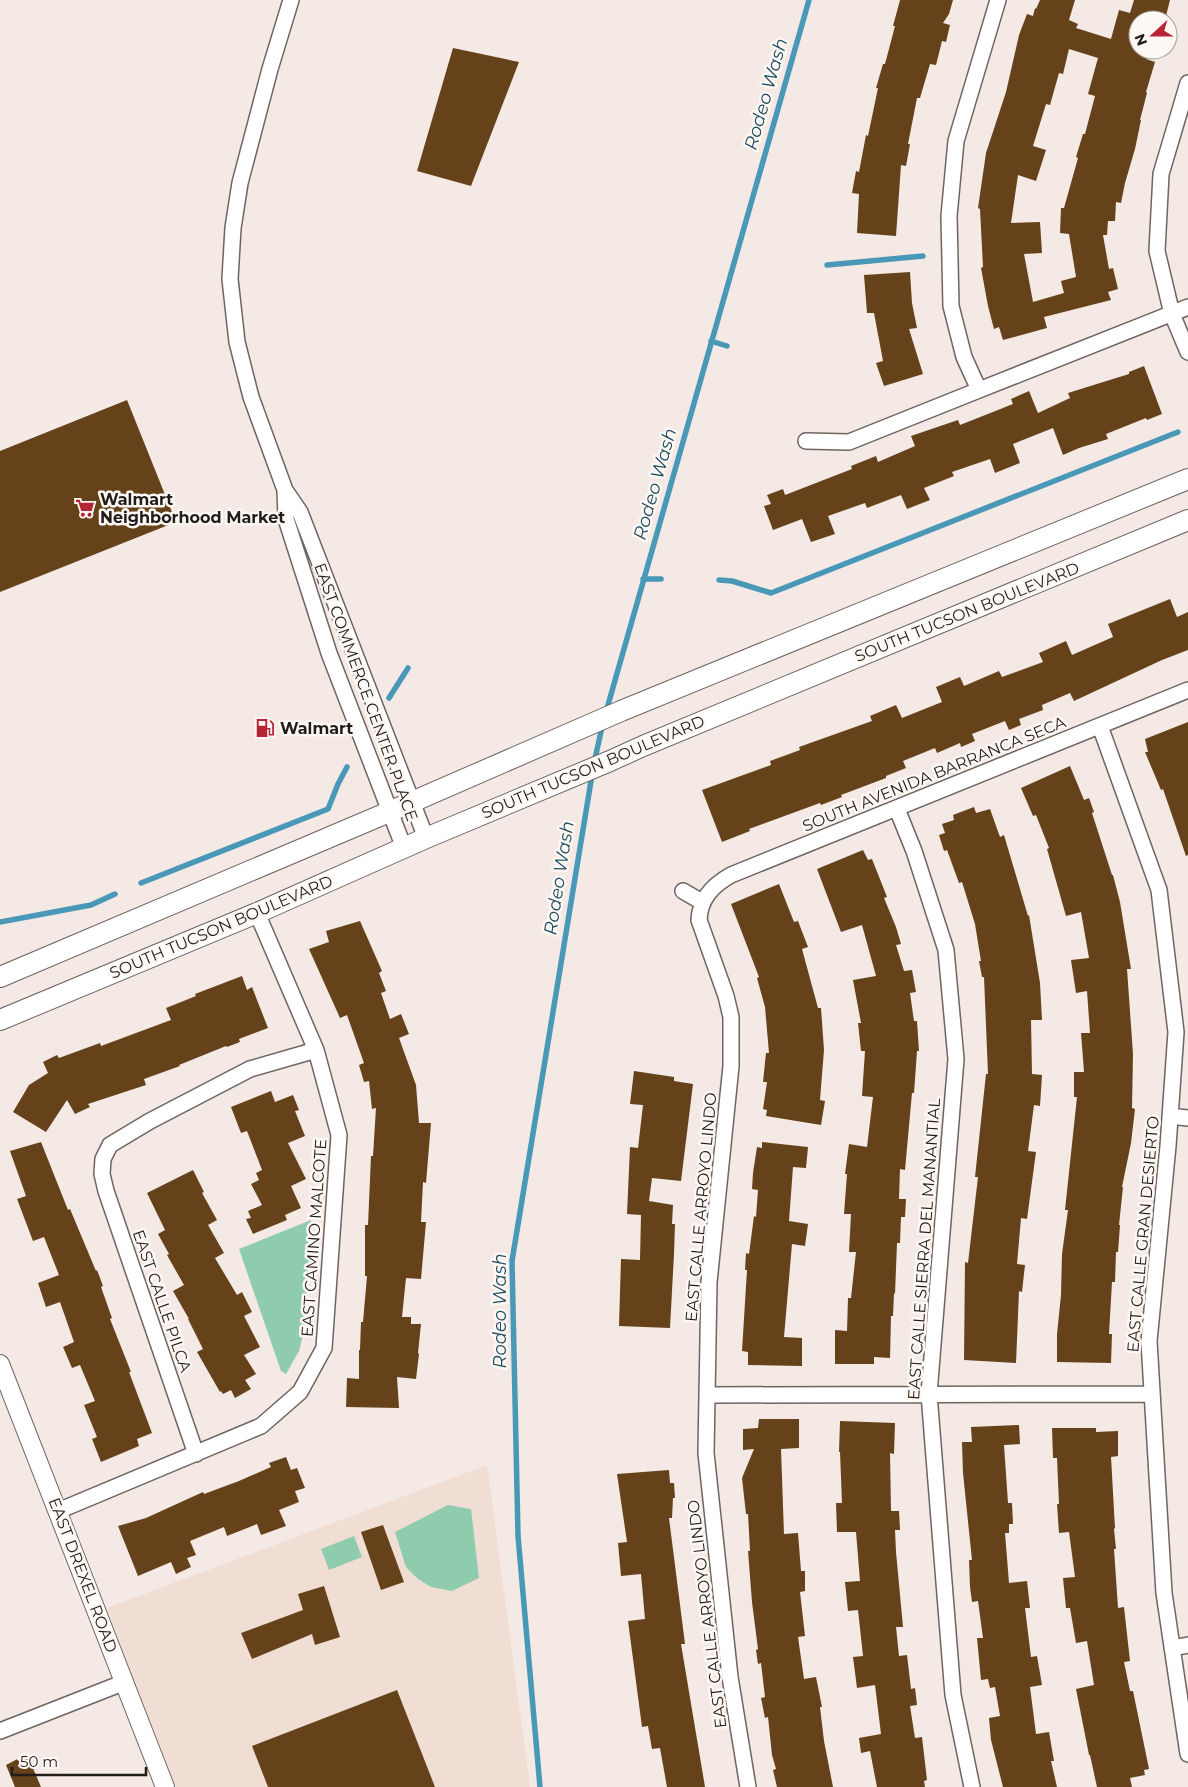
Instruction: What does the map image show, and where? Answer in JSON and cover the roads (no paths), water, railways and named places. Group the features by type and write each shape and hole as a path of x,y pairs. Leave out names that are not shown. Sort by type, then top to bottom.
{"main road":[{"path":"0,977 390,812 621,711 1188,479"},
{"name":"SOUTH TUCSON BOULEVARD","path":"0,1020 257,913 426,838 643,746 1188,520"}],"street":[{"name":"EAST COMMERCE CENTER PLACE","path":"291,0 270,69 240,183 233,228 230,279 237,342 252,397 285,490 300,512 426,838"},
{"path":"979,390 964,357 951,306 949,216 956,141 998,0"},
{"path":"1188,83 1161,174 1157,251 1172,314 1188,352"},
{"path":"806,441 850,442 1188,307"},
{"name":"EAST COMMERCE CENTER PLACE","path":"285,490 286,519 329,653 404,848"},
{"name":"SOUTH AVENIDA BARRANCA SECA","path":"702,902 717,883 731,875 1188,690"},
{"name":"EAST CALLE GRAN DESIERTO","path":"1100,726 1159,890 1176,1032 1149,1341 1164,1593 1188,1754"},
{"name":"EAST CALLE SIERRA DEL MANANTIAL","path":"897,809 914,851 946,950 956,1059 929,1394 953,1695 972,1787"},
{"path":"683,891 702,902"},
{"name":"EAST CALLE ARROYO LINDO","path":"702,902 699,920 723,988 731,1018 731,1066 709,1282 706,1453 730,1677 748,1787"},
{"name":"EAST CAMINO MALCOTE","path":"58,1511 261,1426 300,1392 324,1348 339,1135 316,1050 257,913"},
{"name":"EAST CALLE PILCA","path":"196,1454 106,1191 96,1156 110,1144 150,1121 250,1069 316,1050"},
{"path":"1170,1116 1188,1118"},
{"name":"EAST DREXEL ROAD","path":"0,1364 165,1787"},
{"path":"707,1395 1152,1394"},
{"path":"1172,1648 1188,1646"},
{"path":"0,1731 125,1682"}],"waterway":[{"name":"Rodeo Wash","path":"606,712 809,0"},
{"path":"827,265 923,256"},
{"path":"711,341 727,346"},
{"path":"719,580 732,581 771,593 1178,432"},
{"path":"643,579 661,579"},
{"path":"389,698 408,668"},
{"name":"Rodeo Wash","path":"594,763 603,723"},
{"path":"141,883 328,809 347,767"},
{"name":"Rodeo Wash","path":"540,1787 518,1536 512,1261 592,775"},
{"path":"0,922 91,905 115,894"}],"place":[{"name":"Walmart Neighborhood Market","path":"85,508"},
{"name":"Walmart","path":"265,728"}]}
